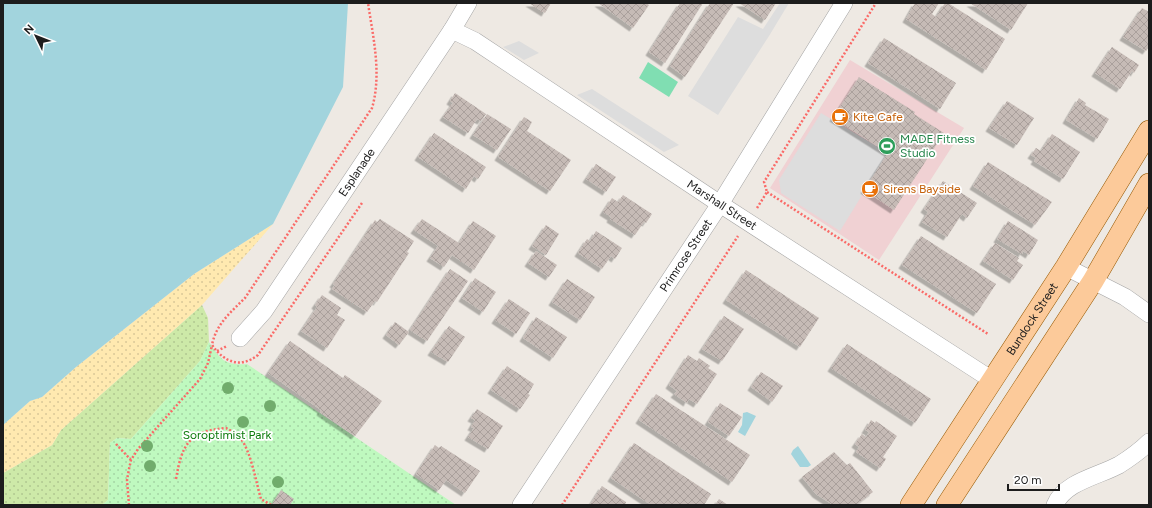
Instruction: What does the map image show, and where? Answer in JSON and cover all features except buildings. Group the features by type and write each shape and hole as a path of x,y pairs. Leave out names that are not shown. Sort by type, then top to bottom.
{"main road":[{"name":"Bundock Street","path":"911,505 1066,267 1149,131"},
{"path":"947,505 1093,281 1149,184"}],"street":[{"name":"Esplanade","path":"240,338 264,311 452,30 468,3"},
{"name":"Primrose Street","path":"521,505 720,204 844,3"},
{"name":"Marshall Street","path":"452,30 475,41 720,204 992,380"},
{"path":"1066,267 1125,298 1149,314"},
{"path":"1055,505 1056,501 1067,488 1118,465 1139,452 1149,442"}],"path":[{"path":"876,3 764,182 767,192 988,334"},
{"path":"562,505 767,192"},
{"path":"129,505 127,480 131,460 138,448 200,379 208,363 212,345"},
{"path":"176,479 180,458 190,440 207,430 226,428 236,434 247,449 261,499 271,505"},
{"path":"116,444 131,460"}],"shaded area":[{"path":"780,3 789,3 718,115 688,96 738,17 763,29"},
{"path":"519,41 539,53 524,60 503,47"},
{"path":"850,60 964,128 879,260 770,188"},
{"path":"592,89 679,145 664,152 577,95"},
{"path":"821,113 888,153 840,231 781,193 779,180"}],"green space":[{"path":"648,62 678,82 669,97 639,78"},
{"path":"202,305 208,318 209,342 200,361 131,439 117,438 110,443 108,500 102,505 3,505 3,473 52,445 61,430"},
{"name":"Soroptimist Park","path":"209,342 216,353 224,360 233,364 247,364 456,505 102,505 108,500 110,443 117,438 131,439 200,361"}],"sand":[{"path":"273,224 202,305 61,430 52,445 3,473 3,425 30,401 42,397 76,367 194,274"}],"water":[{"path":"3,3 348,3 343,87 273,224 194,274 76,367 42,397 30,401 3,425"},
{"path":"747,412 756,416 745,436 738,432 742,425 743,413"},
{"path":"798,446 811,465 808,467 800,467 791,454"}],"place":[{"name":"Kite Cafe","path":"840,117"},
{"name":"MADE Fitness Studio","path":"887,146"},
{"name":"Sirens Bayside","path":"870,189"}]}
